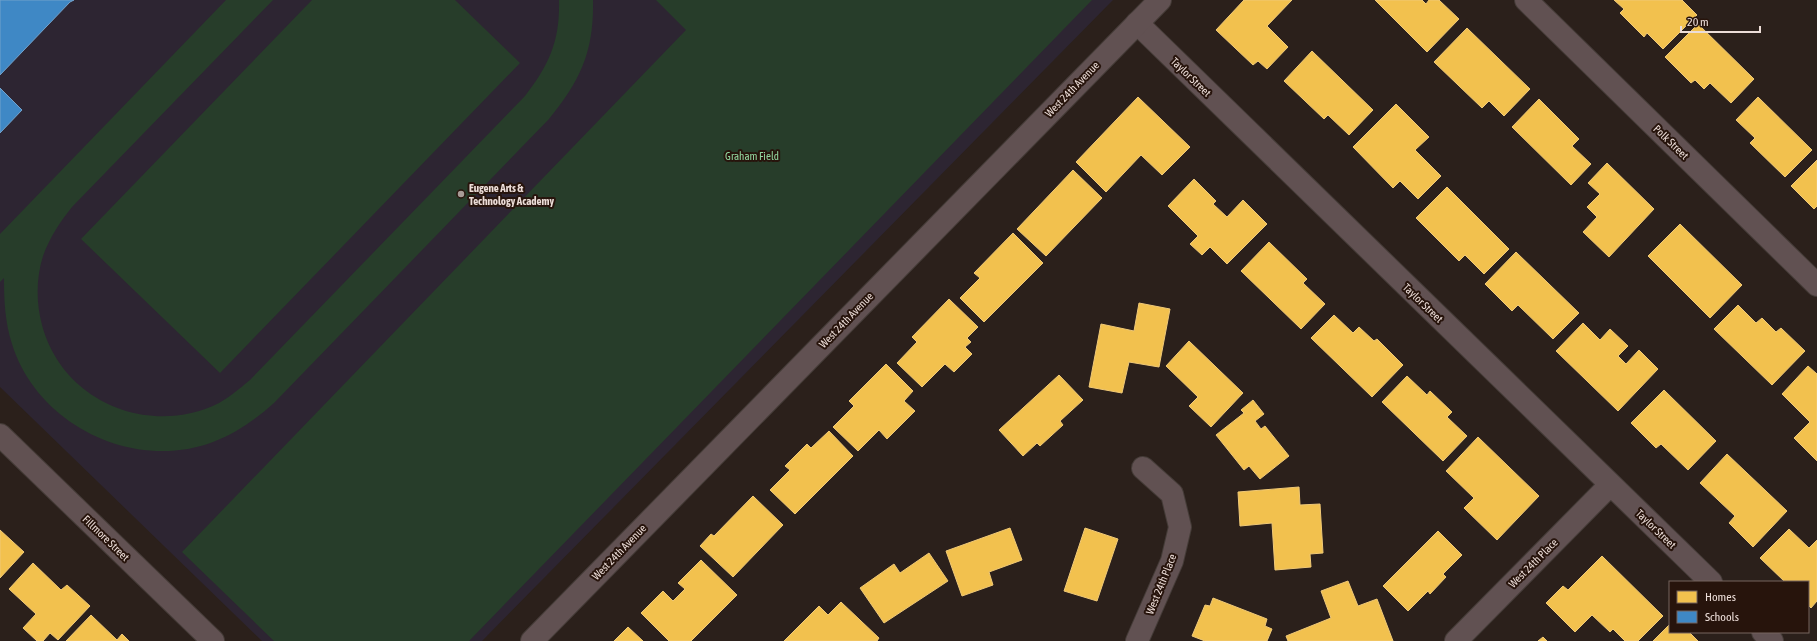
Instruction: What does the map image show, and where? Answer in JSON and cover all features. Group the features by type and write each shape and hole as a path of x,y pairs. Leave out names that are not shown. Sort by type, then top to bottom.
{"street":[{"name":"West 24th Avenue","path":"532,641 1160,0"},
{"name":"Polk Street","path":"1526,0 1817,285"},
{"name":"Taylor Street","path":"1137,23 1710,581"},
{"name":"Fillmore Street","path":"0,435 213,641"},
{"name":"West 24th Place","path":"1137,641 1172,560 1180,527 1172,494 1143,468"},
{"name":"West 24th Place","path":"1456,641 1610,485"},
{"path":"1764,633 1772,641"}],"shaded area":[{"name":"Eugene Arts & Technology Academy","path":"0,0 1113,0 482,641 262,641 0,387"}],"green space":[{"path":"226,0 273,0 72,207 52,236 43,256 39,273 38,299 40,317 52,352 68,374 88,392 112,406 138,414 165,416 192,413 219,403 250,380 525,96 541,73 552,51 558,27 559,0 593,0 593,18 588,50 577,78 570,91 549,119 274,403 246,425 213,442 183,450 152,451 121,446 92,435 66,419 43,398 25,373 12,344 6,320 4,278 0,282 0,234"},
{"path":"312,0 455,0 520,63 220,373 81,239"},
{"name":"Graham Field","path":"656,0 1092,0 469,641 274,641 182,552 686,30"}],"building: Homes":[{"path":"1244,0 1292,0 1267,26 1288,47 1267,69 1258,61 1253,65 1216,30"},
{"path":"1375,0 1422,0 1426,4 1429,0 1439,0 1459,19 1427,52"},
{"path":"1614,0 1682,0 1697,15 1663,49 1647,33 1644,37 1620,13 1624,9"},
{"path":"1698,24 1754,79 1731,103 1710,83 1704,89 1695,80 1691,83 1665,57"},
{"path":"1467,28 1530,89 1504,116 1489,101 1482,108 1434,62"},
{"path":"1312,51 1373,110 1349,135 1328,115 1324,119 1284,81"},
{"path":"1138,97 1190,147 1162,175 1141,155 1106,192 1076,162"},
{"path":"1758,97 1812,150 1785,177 1750,143 1755,138 1736,120"},
{"path":"1539,99 1579,139 1572,146 1591,164 1571,185 1512,127"},
{"path":"1396,104 1429,137 1415,150 1441,176 1418,199 1400,181 1393,188 1353,147"},
{"path":"1817,160 1817,206 1814,209 1791,186"},
{"path":"1607,163 1654,209 1609,257 1583,232 1597,217 1587,207 1600,194 1588,183"},
{"path":"1073,170 1102,198 1046,256 1017,229"},
{"path":"1194,179 1216,201 1213,204 1227,217 1243,200 1267,224 1227,264 1210,247 1202,255 1190,244 1198,236 1168,206"},
{"path":"1447,187 1509,249 1484,274 1465,255 1459,261 1416,218"},
{"path":"1680,224 1742,285 1710,318 1648,256"},
{"path":"1013,233 1043,263 984,322 960,298 980,278 974,273"},
{"path":"1269,242 1307,279 1303,283 1325,304 1301,329 1241,271"},
{"path":"1516,252 1579,313 1553,339 1518,305 1512,311 1485,284"},
{"path":"949,299 978,327 967,338 971,342 965,347 972,354 954,372 945,364 922,387 897,363 917,342 912,337"},
{"path":"1139,303 1170,309 1159,367 1129,362 1122,393 1089,387 1101,324 1134,331"},
{"path":"1738,305 1756,323 1762,318 1776,332 1781,328 1805,351 1772,385 1714,329"},
{"path":"1334,315 1353,333 1359,327 1374,341 1377,339 1403,365 1372,397 1311,338"},
{"path":"1583,323 1600,340 1610,329 1628,346 1618,356 1626,364 1639,350 1658,369 1618,411 1556,351"},
{"path":"1189,341 1243,393 1211,427 1189,406 1198,397 1166,366"},
{"path":"886,364 913,391 904,401 915,411 887,439 879,430 858,451 833,427 854,406 849,401"},
{"path":"1808,366 1817,374 1817,461 1794,438 1810,422 1782,394"},
{"path":"1059,375 1083,400 1060,421 1063,425 1040,446 1037,443 1023,456 999,430"},
{"path":"1407,376 1427,395 1430,391 1452,412 1447,417 1467,436 1443,461 1382,402"},
{"path":"1664,390 1716,441 1688,470 1661,444 1656,448 1631,423"},
{"path":"1253,400 1264,414 1255,421 1261,429 1265,426 1289,456 1260,479 1249,466 1244,470 1216,435 1244,413 1241,410"},
{"path":"829,431 853,456 795,514 770,490 790,470 785,466 807,444 811,448"},
{"path":"1478,437 1539,496 1497,540 1464,508 1474,498 1446,471"},
{"path":"1727,454 1787,511 1753,547 1729,523 1735,516 1700,483"},
{"path":"1299,487 1300,505 1320,504 1323,553 1310,554 1311,567 1275,570 1272,523 1240,526 1238,492"},
{"path":"753,496 783,525 733,577 700,546 711,534 714,536"},
{"path":"1010,528 1022,560 989,572 993,585 962,596 946,551"},
{"path":"1085,528 1118,539 1097,601 1064,591"},
{"path":"1789,529 1809,548 1817,540 1817,601 1811,608 1809,606 1809,581 1784,581 1760,558"},
{"path":"0,530 24,552 0,578"},
{"path":"1438,531 1462,555 1443,574 1446,577 1430,594 1428,591 1408,611 1383,586"},
{"path":"929,553 948,581 884,623 860,588 894,564 900,573"},
{"path":"1602,556 1663,616 1638,641 1625,641 1613,629 1610,632 1592,615 1575,632 1546,603 1563,586 1568,590"},
{"path":"701,560 737,595 691,641 669,641 641,613 663,591 673,601 685,589 678,583"},
{"path":"33,563 61,590 67,585 90,606 58,640 50,633 43,641 37,641 23,628 36,614 9,589"},
{"path":"1348,581 1358,606 1377,599 1393,641 1288,641 1286,636 1331,618 1321,591"},
{"path":"1213,598 1267,619 1265,626 1272,629 1267,641 1205,641 1192,636 1205,605 1210,606"},
{"path":"841,602 879,638 877,641 784,641 819,606 828,615"},
{"path":"91,615 117,640 122,634 129,641 66,641"},
{"path":"1669,625 1669,633 1690,633 1698,641 1653,641"},
{"path":"628,627 643,641 614,641"},
{"path":"1543,637 1547,641 1538,641"}],"building: Schools":[{"path":"0,0 74,0 70,2 0,75"},
{"path":"0,88 22,110 0,133"}],"place":[{"name":"Eugene Arts & Technology Academy","path":"461,194"}]}
